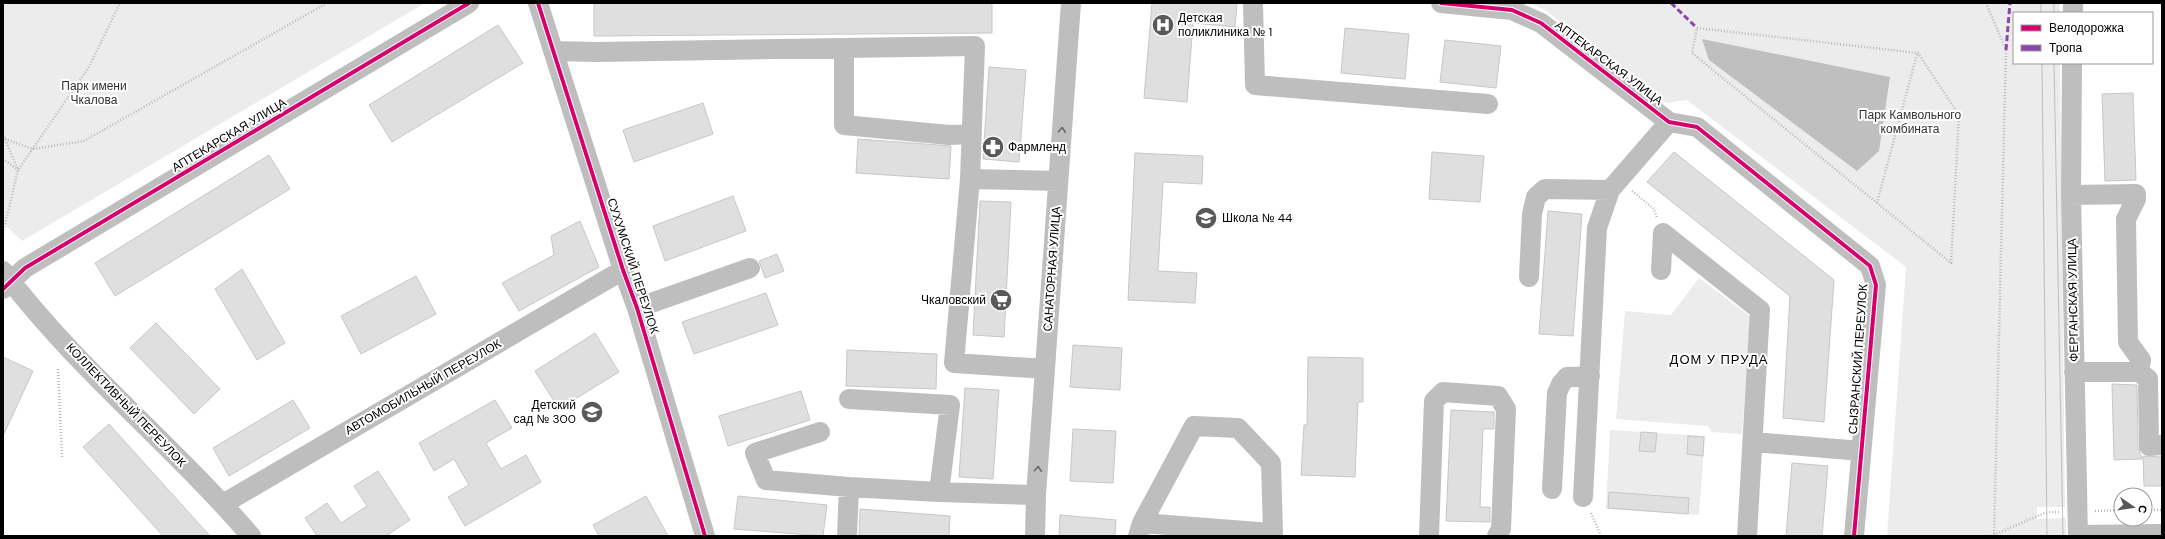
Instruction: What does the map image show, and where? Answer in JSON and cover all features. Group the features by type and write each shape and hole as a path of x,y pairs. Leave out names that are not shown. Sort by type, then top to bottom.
{"street":[{"name":"АПТЕКАРСКАЯ УЛИЦА","path":"5,280 469,3"},
{"name":"СУХУМСКИЙ ПЕРЕУЛОК","path":"538,3 623,270 637,308 705,536"},
{"name":"САНАТОРНАЯ УЛИЦА","path":"1035,536 1036,495 1071,3"},
{"path":"1253,3 1255,85 1488,104"},
{"name":"АПТЕКАРСКАЯ УЛИЦА","path":"1441,3 1512,10 1540,23 1670,122"},
{"path":"554,51 596,52 975,46 970,179 954,364 1045,369"},
{"path":"844,48 844,125 950,135 972,134"},
{"name":"ФЕРГАНСКАЯ УЛИЦА","path":"2072,64 2071,195 2078,535"},
{"path":"1583,497 1597,228 1615,185 1670,122"},
{"name":"СЫЗРАНСКИЙ ПЕРЕУЛОК","path":"1670,122 1697,127 1870,266 1876,285 1854,536"},
{"path":"970,179 1058,181"},
{"path":"1529,277 1532,214 1536,197 1545,189 1615,185"},
{"path":"2071,195 2136,194 2136,200 2126,219 2128,342 2141,360 2139,372"},
{"path":"1661,270 1663,233"},
{"path":"1663,233 1760,310 1754,442 1747,536"},
{"path":"637,308 750,268"},
{"name":"АВТОМОБИЛЬНЫЙ ПЕРЕУЛОК","path":"223,504 623,270"},
{"name":"КОЛЛЕКТИВНЫЙ ПЕРЕУЛОК","path":"5,280 73,352 223,504 251,536"},
{"path":"2074,372 2139,372 2148,379 2149,446 2162,446"},
{"path":"1552,489 1557,393 1560,384 1567,377 1590,376"},
{"path":"1429,536 1434,401 1443,392 1498,396 1506,409 1502,528 1497,536"},
{"path":"849,399 950,405 939,492"},
{"path":"1194,426 1238,428 1271,463 1273,534 1140,529 1194,426"},
{"path":"820,432 755,453 766,480 849,487 939,492 1036,495"},
{"path":"1754,442 1861,451"},
{"path":"847,536 849,487"},
{"path":"2078,535 2162,534"}],"path":[{"path":"3,233 18,170 89,67 120,3"},
{"path":"5,139 33,148 84,141 327,3"},
{"path":"1986,3 2006,50 1993,535 2047,512 2113,510"},
{"path":"1697,28 1918,53 1959,115 1951,263 1692,53 1697,28"},
{"path":"1877,203 1918,53"},
{"path":"3,134 18,170"},
{"path":"3,159 18,170"},
{"path":"1615,185 1654,209 1663,233"},
{"path":"58,369 62,457"},
{"path":"1583,497 1601,536"}],"green space":[{"name":"Парк имени Чкалова","path":"3,3 425,3 22,241 3,223"},
{"name":"Парк Камвольного комбината","path":"1530,3 2059,3 2060,12 2013,12 2013,64 2060,64 2065,507 2037,507 2037,519 2066,518 2066,536 1887,536 1906,267 1687,100 1667,103 1545,10"},
{"path":"1699,278 1751,317 1742,434 1711,432 1708,426 1616,419 1625,311 1671,315"},
{"path":"1610,430 1705,436 1699,515 1606,509"}],"shaded area":[{"path":"1702,39 1890,77 1879,151 1857,171 1709,60"}],"building":[{"path":"594,3 992,3 992,33 594,36"},
{"path":"1152,3 1237,3 1235,27 1193,23 1187,102 1144,98"},
{"path":"498,25 523,63 392,142 369,105"},
{"path":"1345,28 1409,34 1405,79 1341,73"},
{"path":"1445,40 1501,46 1496,88 1440,82"},
{"path":"989,67 1026,70 1019,162 983,159"},
{"path":"2133,93 2136,180 2105,181 2102,94"},
{"path":"703,103 713,134 634,162 623,130"},
{"path":"858,139 951,146 949,179 856,173"},
{"path":"1432,152 1484,156 1480,202 1429,199"},
{"path":"1674,152 1834,280 1824,422 1783,418 1790,296 1647,182"},
{"path":"1135,153 1203,156 1202,184 1163,182 1158,271 1197,273 1195,303 1128,300"},
{"path":"269,155 290,189 115,296 95,263"},
{"path":"733,196 746,231 665,261 653,226"},
{"path":"980,201 1011,202 1004,337 973,335"},
{"path":"1548,211 1582,214 1573,336 1539,334"},
{"path":"580,221 599,267 519,311 502,283 554,255 551,236"},
{"path":"777,254 784,271 765,278 759,261"},
{"path":"242,269 285,343 257,360 215,289"},
{"path":"416,276 436,314 361,354 341,316"},
{"path":"766,293 778,325 694,354 682,322"},
{"path":"156,323 220,389 194,414 130,348"},
{"path":"595,333 619,372 559,409 535,371"},
{"path":"1073,345 1122,348 1120,390 1070,387"},
{"path":"847,350 937,354 936,389 846,386"},
{"path":"3,357 33,371 3,436"},
{"path":"1308,357 1363,358 1363,402 1358,402 1355,477 1301,475 1304,425 1307,425"},
{"path":"2112,384 2137,385 2138,446 2142,459 2114,460"},
{"path":"965,388 999,390 993,479 959,477"},
{"path":"801,391 810,420 728,446 719,416"},
{"path":"293,400 310,428 229,476 213,448"},
{"path":"495,400 512,428 486,443 501,469 526,455 541,482 465,526 448,497 469,485 454,459 434,471 419,443"},
{"path":"1451,410 1494,412 1494,429 1483,429 1480,507 1490,507 1490,522 1446,521"},
{"path":"109,424 210,536 163,536 83,447"},
{"path":"1073,429 1116,431 1113,483 1070,481"},
{"path":"1641,432 1657,433 1655,452 1639,451"},
{"path":"1688,436 1704,437 1703,456 1687,454"},
{"path":"2143,456 2162,457 2162,486 2144,486"},
{"path":"1792,463 1828,466 1822,536 1786,536"},
{"path":"378,471 410,520 386,536 317,536 305,518 327,503 341,523 367,506 354,486"},
{"path":"1609,492 1689,498 1688,514 1608,508"},
{"path":"646,496 668,536 599,536 593,525"},
{"path":"738,496 827,505 823,536 734,529"},
{"path":"860,509 950,516 949,536 859,536"},
{"path":"1060,515 1116,520 1115,536 1059,536"}],"tram line":[{"path":"2041,3 2041,12"},
{"path":"2054,3 2054,12"},
{"path":"2042,64 2047,536"},
{"path":"2054,64 2063,536"}],"marked path":[{"path":"1671,3 1697,28"},
{"path":"2006,50 2010,3"}],"cycle path":[{"path":"3,289 25,268 469,3"},
{"path":"538,3 623,270 637,308 705,536"},
{"path":"1441,3 1512,10 1541,23 1669,122 1697,127 1870,266 1876,285 1854,536"}],"place":[{"name":"Детская поликлиника № 1","path":"1163,25"},
{"name":"Фармленд","path":"993,147"},
{"name":"Школа № 44","path":"1206,218"},
{"name":"Чкаловский","path":"1001,300"},
{"name":"Детский сад № 300","path":"592,412"}],"district":[{"name":"ДОМ У ПРУДА","path":"1719,359"}]}
